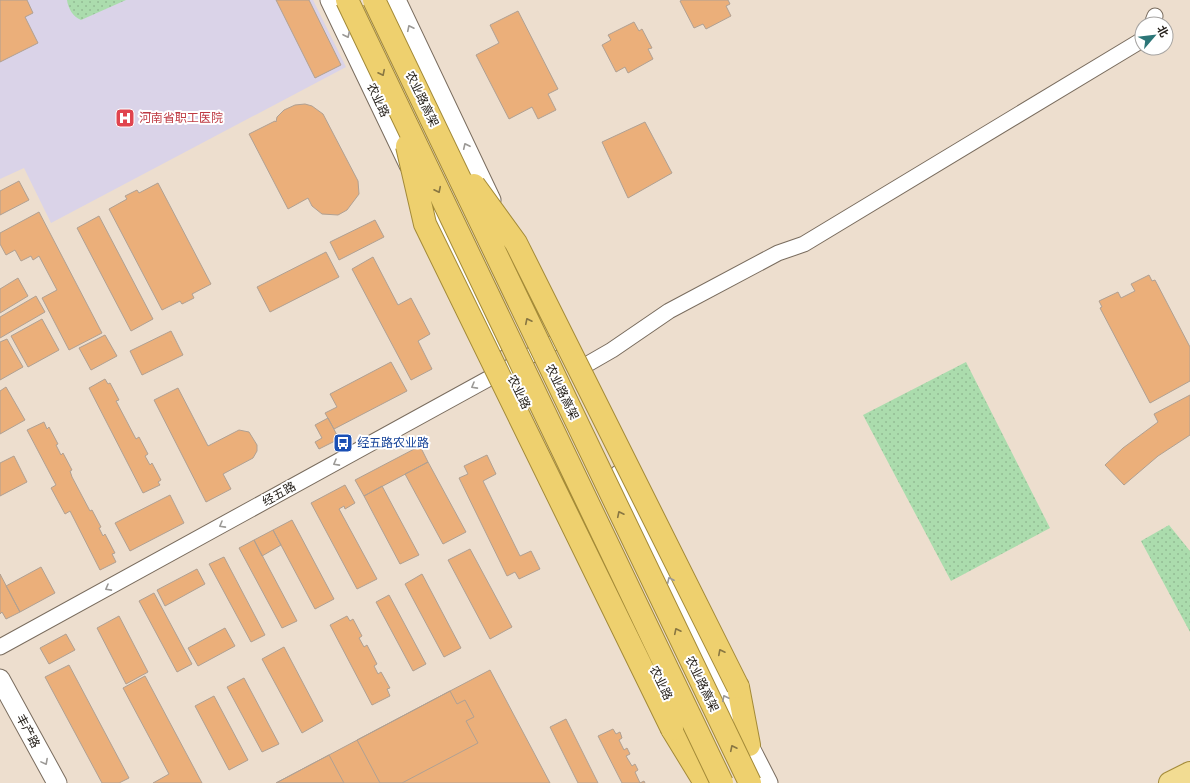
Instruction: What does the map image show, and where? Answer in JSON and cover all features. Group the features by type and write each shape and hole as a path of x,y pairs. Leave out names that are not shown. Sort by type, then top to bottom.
{"highway":[{"name":"农业路高架","path":"347,0 722,783"},
{"name":"农业路高架","path":"374,0 750,783"},
{"path":"399,108 425,224 672,729 705,783"},
{"path":"442,141 516,243 738,687 749,746"}],"main road":[{"path":"1170,783 1190,773"}],"street":[{"name":"农业路","path":"330,0 709,783"},
{"path":"396,0 749,746 768,783"},
{"path":"579,369 612,350 669,311 778,253 804,244 1134,45"},
{"name":"经五路","path":"0,647 557,340"},
{"name":"丰产路","path":"0,679 56,783"}],"shaded area":[{"name":"河南省职工医院","path":"0,0 313,0 346,67 51,223 24,168 0,179"}],"green space":[{"path":"67,0 126,0 81,20 71,12"},
{"path":"966,362 1050,528 951,581 863,415"},
{"path":"1169,525 1190,551 1190,632 1141,541"}],"building":[{"path":"0,0 27,0 33,13 25,17 38,43 0,62"},
{"path":"276,0 309,0 341,65 315,78"},
{"path":"728,0 730,4 726,6 731,16 706,29 703,24 694,28 680,1"},
{"path":"518,11 558,89 548,94 556,110 538,119 532,107 509,119 476,55 499,43 490,25"},
{"path":"634,22 639,31 642,29 652,48 648,49 653,59 628,73 625,67 616,72 602,45 611,40 608,35"},
{"path":"305,104 312,106 323,114 358,181 359,194 347,210 338,215 322,214 312,206 308,198 288,209 249,134 275,121 276,122 277,117 284,110 295,105"},
{"path":"645,122 672,173 628,198 602,142"},
{"path":"19,181 29,200 0,215 0,191"},
{"path":"158,183 211,284 192,294 194,298 182,304 180,301 162,310 109,209 127,199 125,196 137,190 139,193"},
{"path":"39,212 102,333 69,350 42,298 57,290 39,256 33,260 31,256 21,261 15,250 6,255 0,244 0,233"},
{"path":"99,216 153,319 131,331 77,228"},
{"path":"375,220 384,237 339,260 330,242"},
{"path":"326,252 339,277 270,312 257,287"},
{"path":"373,257 398,305 411,298 430,334 418,341 432,369 411,380 352,269"},
{"path":"1149,275 1152,281 1155,280 1190,347 1190,381 1150,403 1100,308 1102,307 1099,301 1118,292 1121,298 1135,291 1131,284"},
{"path":"18,278 28,296 0,313 0,289"},
{"path":"36,296 45,312 0,338 0,317"},
{"path":"42,319 59,350 28,367 11,336"},
{"path":"171,331 183,355 142,375 130,351"},
{"path":"105,335 117,356 91,370 79,348"},
{"path":"7,339 23,367 0,380 0,342"},
{"path":"391,362 407,391 334,429 325,413 337,407 330,394"},
{"path":"105,379 108,384 110,383 119,400 116,401 136,439 139,437 148,454 145,456 150,465 152,463 161,480 158,482 160,485 143,493 89,388"},
{"path":"6,387 25,420 0,434 0,391"},
{"path":"178,388 208,446 239,430 249,432 257,445 257,451 253,458 223,474 231,489 206,502 154,400"},
{"path":"1190,395 1190,435 1158,456 1124,485 1105,465 1123,448 1158,422 1154,414"},
{"path":"328,418 339,439 319,449 315,442 322,438 315,425"},
{"path":"44,422 47,429 49,427 58,444 56,445 61,455 63,453 72,470 70,471 72,477 90,511 92,510 101,527 99,528 103,536 105,534 115,553 112,554 116,562 100,570 70,511 65,514 51,488 56,485 27,430"},
{"path":"420,446 428,462 364,496 355,480"},
{"path":"487,455 496,474 483,481 520,556 531,551 540,569 519,579 515,572 507,576 459,478 468,474 464,466"},
{"path":"14,456 27,482 0,496 0,463"},
{"path":"428,462 466,532 443,544 405,474"},
{"path":"345,485 355,503 345,509 344,506 339,509 377,579 357,589 311,503"},
{"path":"382,486 419,555 400,564 364,496"},
{"path":"170,495 184,523 130,551 115,523"},
{"path":"292,520 334,599 315,609 273,530"},
{"path":"273,530 281,545 262,556 254,540"},
{"path":"254,540 297,621 282,628 239,548"},
{"path":"470,549 512,627 490,639 448,560"},
{"path":"224,557 265,635 251,642 209,564"},
{"path":"41,567 55,593 20,612 6,586"},
{"path":"197,569 205,584 165,606 157,590"},
{"path":"0,574 20,612 6,619 2,612 0,614"},
{"path":"422,574 461,648 444,657 405,584"},
{"path":"154,593 192,664 177,672 139,601"},
{"path":"389,595 426,664 413,671 376,602"},
{"path":"119,616 148,672 126,684 97,628"},
{"path":"347,616 350,621 353,619 362,636 359,638 364,647 367,645 377,664 374,666 378,674 381,672 390,688 387,689 390,696 372,705 330,625"},
{"path":"225,628 235,646 198,666 188,648"},
{"path":"66,634 75,650 49,664 40,648"},
{"path":"284,647 323,721 302,733 262,659"},
{"path":"69,665 129,778 119,783 102,783 45,677"},
{"path":"490,670 550,783 276,783 450,691"},
{"path":"145,676 202,783 153,783 169,774 123,688"},
{"path":"244,678 279,744 262,752 227,687"},
{"path":"450,691 457,704 465,700 474,717 466,721 478,743 402,783 380,783 357,740"},
{"path":"214,696 248,760 229,770 195,706"},
{"path":"566,719 598,783 578,783 550,727"},
{"path":"613,729 616,734 620,732 622,738 619,740 624,750 627,748 630,754 626,756 632,766 635,764 638,770 635,772 640,783 622,783 598,736"},
{"path":"329,755 344,783 276,783"}],"place":[{"name":"河南省职工医院","path":"125,118"},
{"name":"经五路农业路","path":"343,443"}]}
